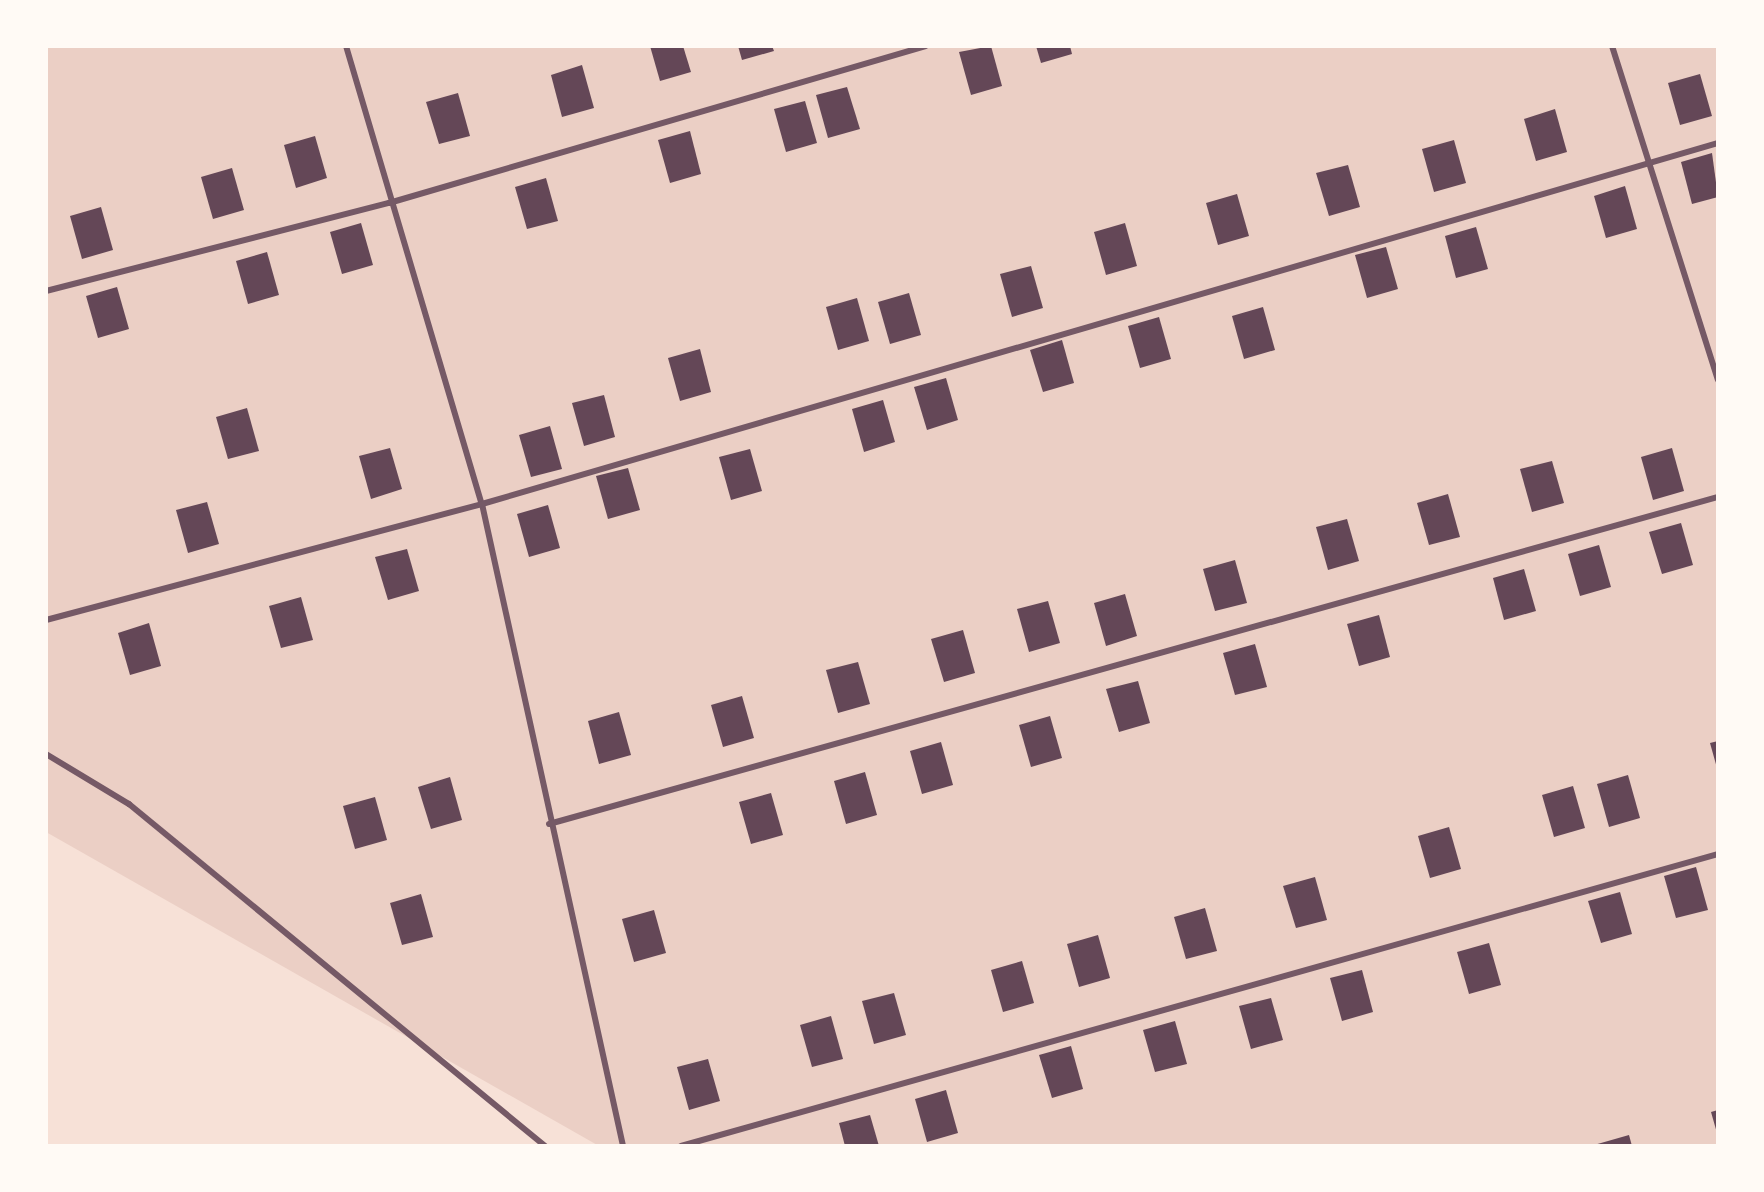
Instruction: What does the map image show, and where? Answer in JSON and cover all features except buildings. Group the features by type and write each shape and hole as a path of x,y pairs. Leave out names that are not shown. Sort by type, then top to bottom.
{"lane":[{"path":"346,46 389,203 482,504 549,824 623,1146"},
{"path":"46,291 389,203 926,46"},
{"path":"1612,46 1718,380"},
{"path":"46,620 482,504 1718,143"},
{"path":"549,824 1718,497"},
{"path":"46,754 129,804 545,1146"},
{"path":"681,1146 1718,854"}],"shaded area":[{"path":"46,46 1718,46 1718,1146 599,1146 46,832"}]}
